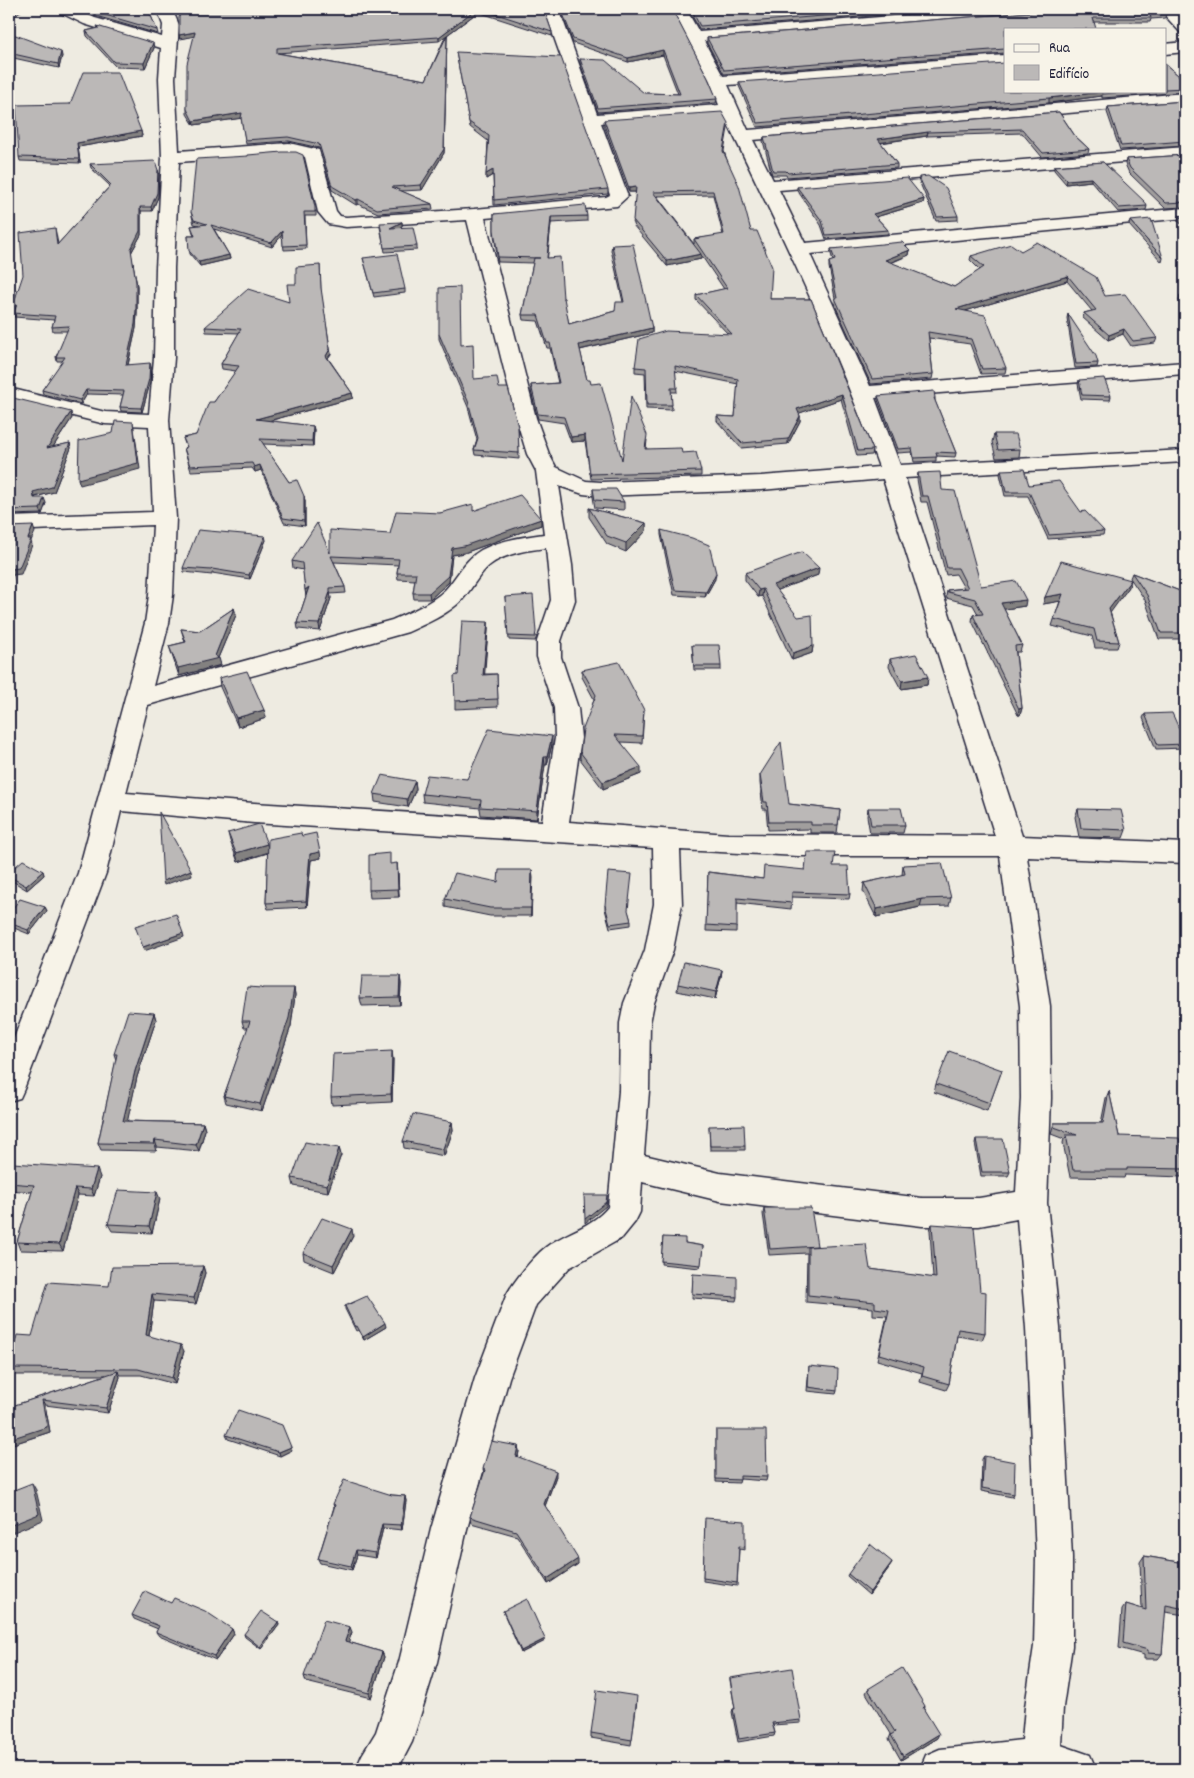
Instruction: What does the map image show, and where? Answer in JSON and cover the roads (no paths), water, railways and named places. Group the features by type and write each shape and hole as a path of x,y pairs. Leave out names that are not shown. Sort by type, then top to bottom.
{"street":[{"path":"64,9 93,23 155,39 169,45"},
{"path":"9,1089 92,873 157,623 161,595 164,518 159,420 164,358 165,268 171,157 167,78 171,25 165,9"},
{"path":"171,157 256,152 277,148 300,148 313,154 327,212 334,220 346,222 474,214 611,202 619,196 551,9"},
{"path":"679,9 718,81 729,109 799,249 863,393 892,472 1012,846 1035,1006 1036,1098 1031,1203 1043,1328 1054,1557 1052,1646 1044,1707 1040,1764"},
{"path":"694,37 1030,9"},
{"path":"1166,9 1185,29"},
{"path":"1166,49 1185,48"},
{"path":"718,81 1004,60"},
{"path":"743,136 1185,98"},
{"path":"592,119 729,109"},
{"path":"767,186 1185,152"},
{"path":"799,249 1185,213"},
{"path":"474,214 526,418 538,454 547,471 550,505 561,565 563,600 549,641 549,657 566,708 568,738 554,831"},
{"path":"863,393 1185,368"},
{"path":"9,394 105,418 159,420"},
{"path":"547,471 563,480 583,487 600,489 761,483 892,472 1185,456"},
{"path":"550,505 562,499 600,489"},
{"path":"9,524 164,518"},
{"path":"138,699 400,626 429,613 451,597 465,582 477,564 488,555 520,545 556,539"},
{"path":"112,801 477,828 798,846 1012,846 1185,853"},
{"path":"376,1769 392,1742 418,1662 450,1529 492,1378 523,1296 557,1258 611,1228 624,1212 629,1165 635,1022 659,950 668,904 666,839"},
{"path":"629,1165 720,1187 922,1212 979,1212 1031,1203"},
{"path":"940,1769 1040,1764 1076,1769"}]}
